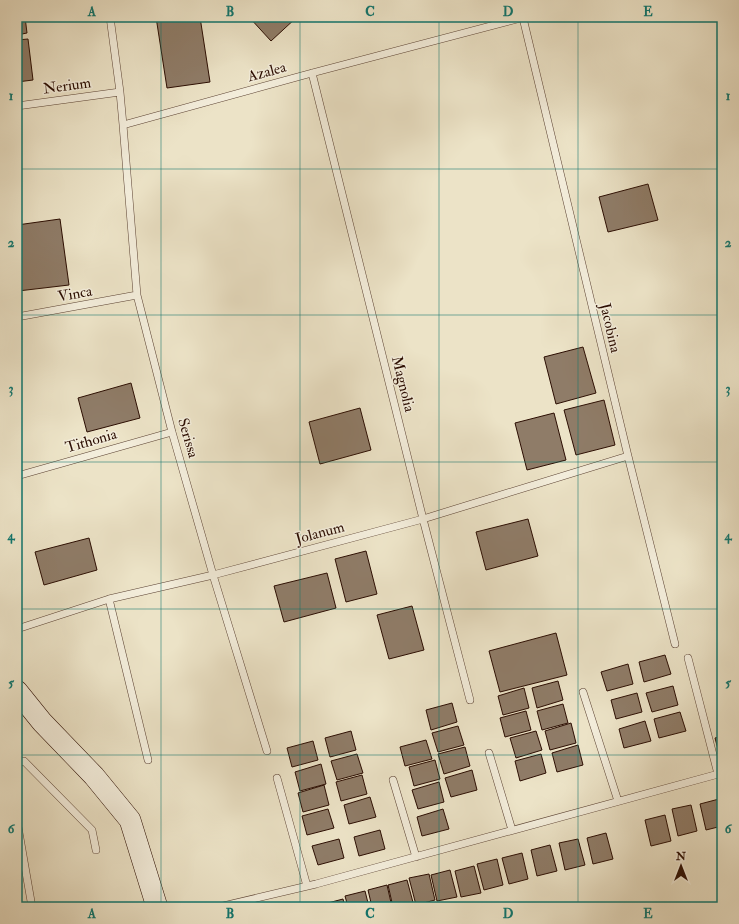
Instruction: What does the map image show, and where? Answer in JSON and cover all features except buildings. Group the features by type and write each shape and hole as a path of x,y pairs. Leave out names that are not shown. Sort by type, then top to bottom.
{"street":[{"path":"17,691 42,722 94,776 130,820 157,907"}],"lane":[{"path":"110,17 123,125"},
{"name":"Azalea","path":"123,125 524,17"},
{"name":"Jacobina","path":"524,17 628,456 675,644"},
{"name":"Magnolia","path":"312,73 423,519 470,700"},
{"name":"Nerium","path":"17,106 120,92"},
{"name":"Serissa","path":"123,125 137,296 172,432 267,751"},
{"name":"Vinca","path":"17,318 137,296"},
{"name":"Tithonia","path":"17,476 172,432"},
{"name":"Jolanum","path":"17,629 109,599 214,575 423,519 628,456"},
{"path":"109,599 148,760"},
{"path":"219,907 308,886 720,773 688,658"},
{"path":"583,692 618,802"},
{"path":"489,753 512,830"},
{"path":"17,762 24,761 92,830 96,850"},
{"path":"277,778 308,886"},
{"path":"393,780 416,857"},
{"path":"17,821 32,907"}]}
